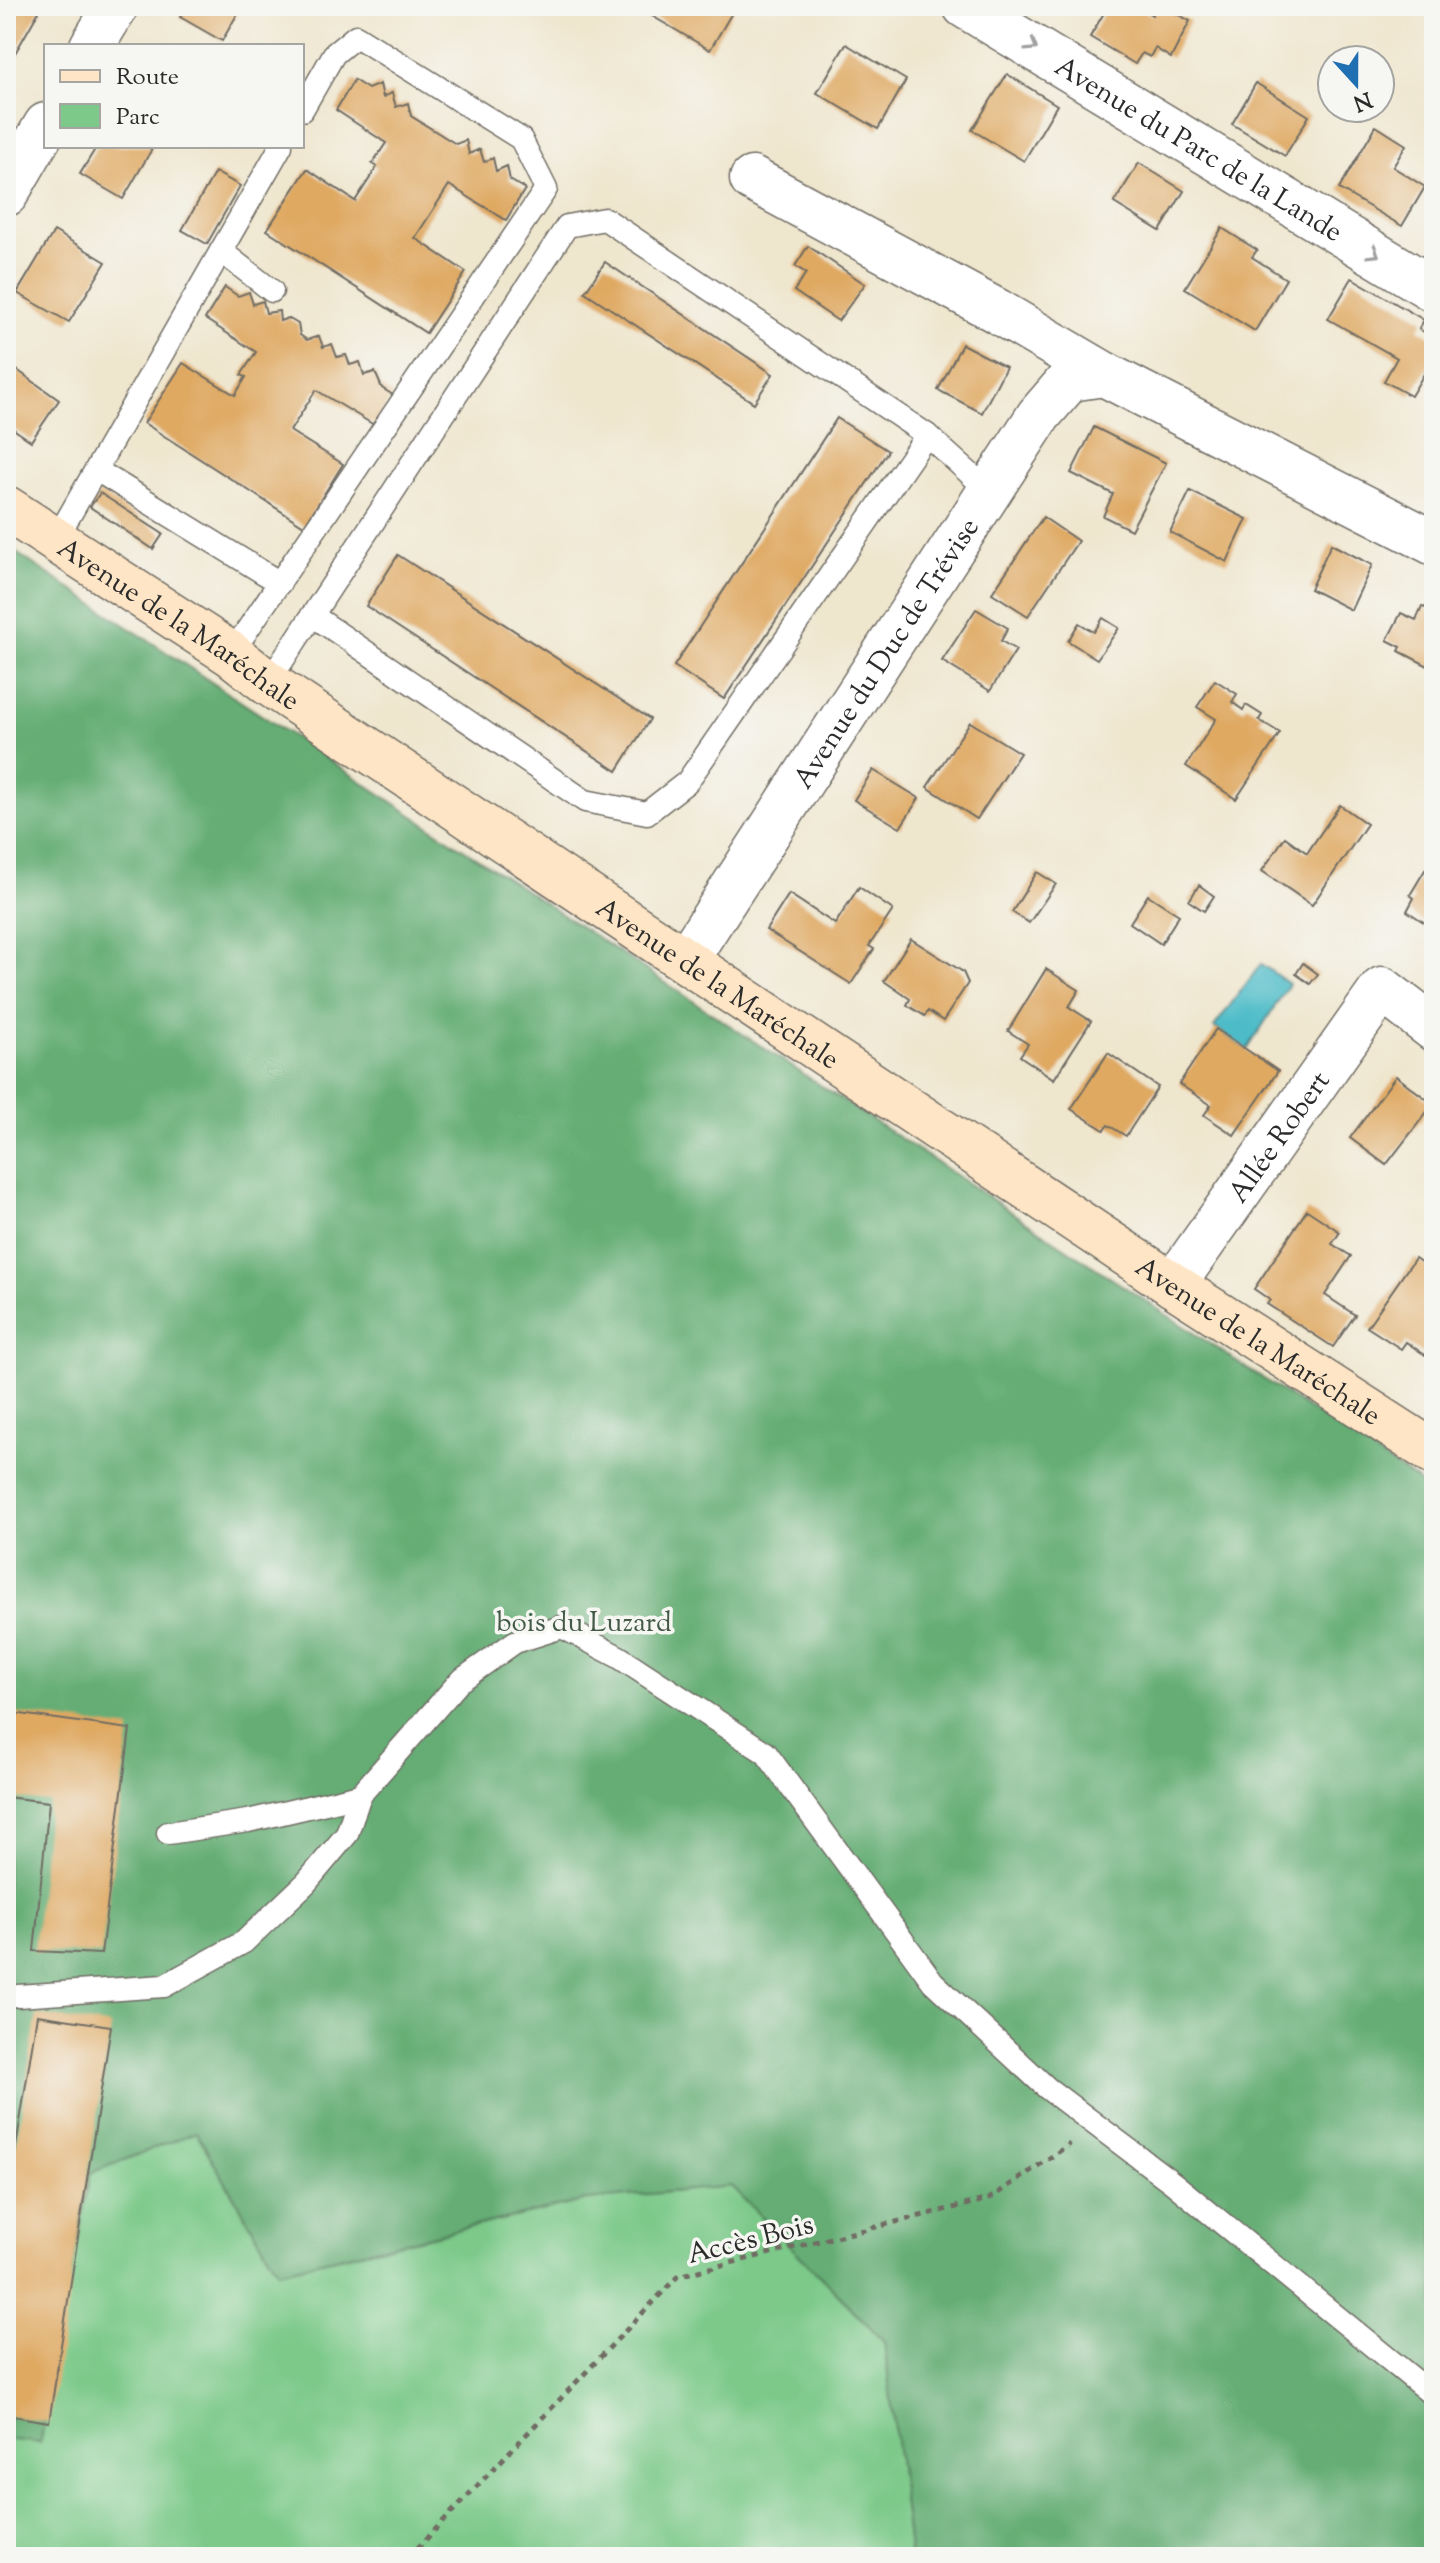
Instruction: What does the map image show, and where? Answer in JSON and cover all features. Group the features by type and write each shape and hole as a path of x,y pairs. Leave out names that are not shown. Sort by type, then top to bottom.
{"street":[{"path":"93,44 116,6"},
{"name":"Avenue du Parc de la Lande","path":"965,6 1434,290"},
{"path":"6,194 44,128"},
{"path":"752,179 997,311 1104,374 1434,543"},
{"name":"Avenue du Duc de Trévise","path":"687,958 1039,415 1070,379 1104,374"},
{"name":"Avenue de la Maréchale","path":"6,508 231,654 268,683 687,958 1173,1285 1434,1453"},
{"name":"Allée Robert","path":"1173,1285 1382,989 1434,1029"}],"lane":[{"path":"231,654 546,189 521,139 356,36 334,54 304,106"},
{"path":"55,541 98,471 280,148"},
{"path":"268,683 567,226 605,219 927,435 989,491"},
{"path":"221,251 272,291"},
{"path":"312,615 585,801 647,813 687,782 927,435"},
{"path":"98,471 280,583"},
{"path":"18,1996 164,1986 244,1942 306,1883 347,1834 360,1795 460,1681 515,1642 562,1627 619,1657 766,1753 933,1982 1047,2088 1185,2193 1434,2396"},
{"path":"168,1833 248,1821 360,1795"}],"path":[{"name":"Accès Bois","path":"409,2557 678,2276 989,2199 1097,2126"}],"green space":[{"name":"bois du Luzard","path":"6,546 1434,1492 1434,2557 910,2557 884,2341 731,2186 587,2200 278,2271 196,2132 90,2173 40,2443 6,2439"},
{"path":"196,2132 278,2271 587,2200 731,2186 884,2341 910,2557 6,2557 6,2439 40,2442 90,2173"}],"water":[{"path":"1261,964 1289,984 1247,1050 1214,1027"}],"building":[{"path":"6,6 42,6 6,69"},
{"path":"187,6 242,6 222,41 180,17"},
{"path":"635,6 725,6 733,11 710,50"},
{"path":"1108,6 1137,6 1152,15 1156,6 1162,6 1190,21 1171,58 1155,48 1150,57 1142,53 1135,64 1090,37"},
{"path":"846,44 906,80 878,129 817,93"},
{"path":"1007,74 1057,105 1024,161 972,130"},
{"path":"354,80 368,89 380,84 383,97 392,93 396,107 408,103 411,116 456,144 466,140 469,154 480,149 484,162 493,158 496,171 507,166 510,180 525,189 506,220 449,185 415,238 466,272 426,333 267,230 307,169 355,201 377,167 372,164 386,143 336,110"},
{"path":"1256,83 1309,116 1285,156 1232,124"},
{"path":"1376,126 1406,145 1393,167 1425,187 1402,226 1339,189"},
{"path":"96,148 152,149 123,199 80,174"},
{"path":"1139,163 1184,191 1160,231 1114,203"},
{"path":"215,172 240,186 207,244 182,230"},
{"path":"1222,228 1257,250 1252,257 1286,279 1255,331 1185,288"},
{"path":"54,231 106,262 69,322 17,293"},
{"path":"808,246 865,284 838,321 794,291 806,273 795,266"},
{"path":"605,262 773,374 754,403 585,292"},
{"path":"1352,278 1424,320 1419,329 1434,338 1434,357 1411,396 1384,381 1397,358 1328,319"},
{"path":"225,287 238,296 249,292 253,304 263,301 266,313 279,311 280,321 288,318 298,324 300,335 307,340 319,336 323,347 332,344 337,357 346,355 350,365 360,362 364,375 375,372 382,388 393,395 374,425 316,390 290,431 343,464 304,526 144,423 183,363 235,395 246,377 241,375 256,352 205,319"},
{"path":"962,344 1006,367 982,413 938,390"},
{"path":"6,362 59,400 31,441 6,424"},
{"path":"837,418 888,451 724,699 674,666"},
{"path":"1094,427 1166,463 1131,530 1103,516 1113,494 1071,473"},
{"path":"1190,491 1247,519 1227,562 1170,532"},
{"path":"100,493 163,534 153,549 90,507"},
{"path":"1043,517 1078,541 1028,616 992,593"},
{"path":"1331,544 1372,565 1351,610 1310,589"},
{"path":"398,555 650,719 617,771 366,606"},
{"path":"1422,606 1434,612 1434,669 1399,651 1401,647 1387,640 1401,613 1416,620"},
{"path":"976,609 1008,628 1001,641 1016,650 990,691 942,661"},
{"path":"1103,618 1119,628 1097,659 1068,641 1079,623 1094,632"},
{"path":"1215,680 1237,694 1232,702 1243,710 1246,705 1262,715 1259,720 1280,733 1236,799 1186,766 1216,719 1197,707"},
{"path":"970,722 1020,753 977,819 927,787"},
{"path":"873,770 919,798 900,828 854,800"},
{"path":"1340,805 1367,824 1312,905 1262,871 1285,837 1307,853"},
{"path":"1431,860 1434,862 1434,929 1407,911 1414,898 1410,895"},
{"path":"1037,872 1056,884 1029,923 1012,912"},
{"path":"1199,885 1214,896 1204,911 1189,901"},
{"path":"859,887 893,910 869,946 874,949 851,984 766,930 789,894 835,924"},
{"path":"1148,895 1179,915 1161,944 1130,923"},
{"path":"911,939 963,972 968,983 943,1021 928,1011 925,1016 907,1005 910,999 884,981"},
{"path":"1303,963 1318,974 1310,984 1296,974"},
{"path":"1046,969 1079,990 1069,1007 1091,1021 1054,1079 1020,1056 1028,1044 1008,1031"},
{"path":"1216,1029 1278,1071 1234,1135 1204,1115 1211,1105 1179,1084"},
{"path":"1108,1053 1158,1087 1126,1136 1108,1125 1104,1130 1071,1109"},
{"path":"1396,1076 1433,1104 1386,1165 1350,1138"},
{"path":"1307,1210 1340,1232 1332,1244 1351,1256 1325,1295 1355,1315 1333,1347 1267,1304 1270,1300 1254,1289"},
{"path":"1415,1258 1434,1271 1434,1343 1425,1355 1406,1342 1401,1349 1367,1327"},
{"path":"6,1712 130,1729 101,1954 34,1951 49,1802 6,1797"},
{"path":"37,2015 111,2026 49,2422 6,2415 6,2209"}]}
